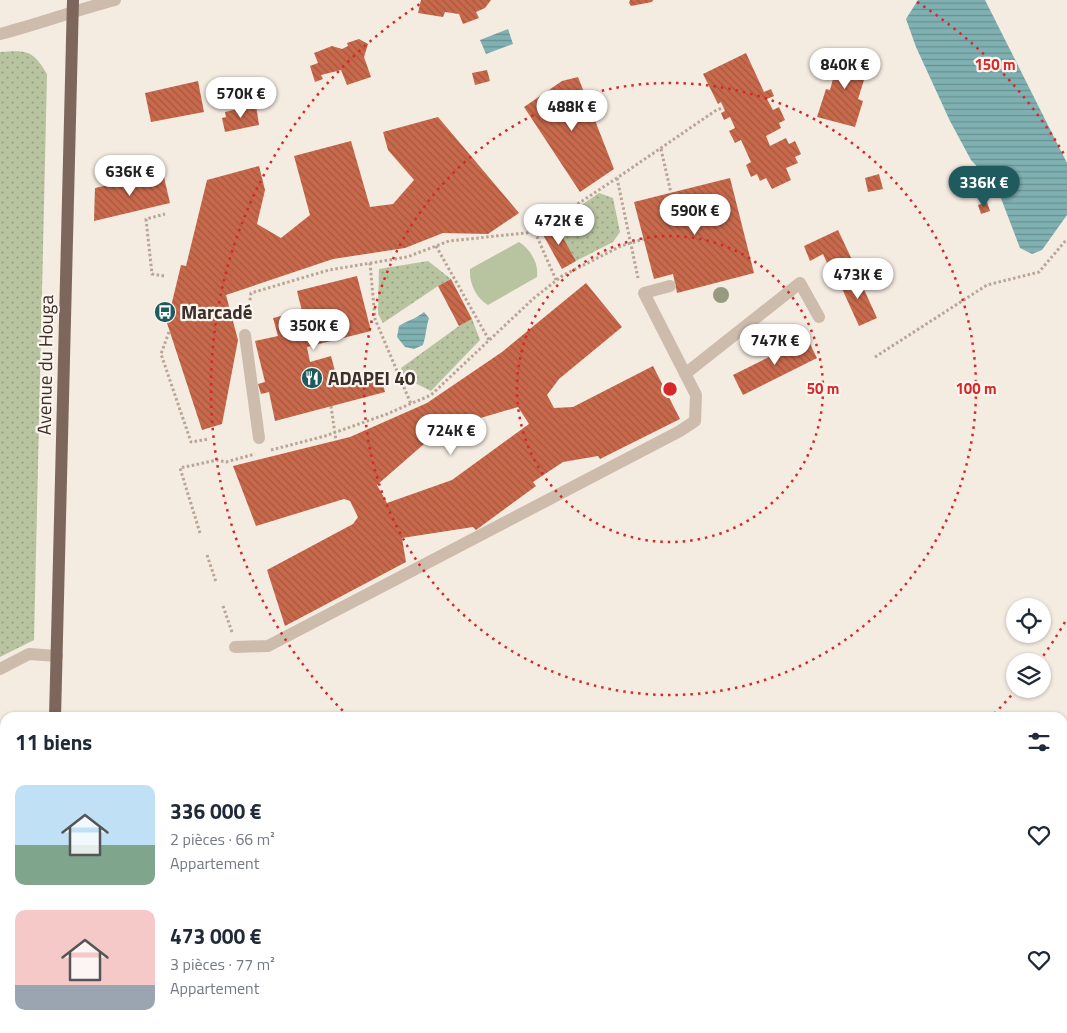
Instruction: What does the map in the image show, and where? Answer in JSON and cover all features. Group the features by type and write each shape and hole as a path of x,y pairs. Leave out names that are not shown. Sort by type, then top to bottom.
{"main road":[{"name":"Avenue du Houga","path":"55,712 73,6"}],"street":[{"path":"0,34 33,26 73,6 115,0"},
{"path":"685,374 800,283 819,317"},
{"path":"234,641 268,646 680,431 695,421 696,395 644,292 670,286"},
{"path":"245,335 259,438"},
{"path":"0,670 29,654 57,656"}],"path":[{"path":"245,335 250,293 329,270 406,257 449,241 535,232 715,111 724,107"},
{"path":"661,148 671,193"},
{"path":"617,178 639,283 644,292"},
{"path":"164,276 152,274 146,219 165,214"},
{"path":"535,232 556,280"},
{"path":"200,533 180,468 218,460 226,462 335,432 431,396 534,298 556,280 612,250 644,239"},
{"path":"875,357 987,285 1040,272 1067,239"},
{"path":"436,246 489,340"},
{"path":"370,263 375,319 411,404"},
{"path":"170,332 161,354 191,442 209,438"},
{"path":"331,406 336,440"},
{"path":"207,555 216,582"},
{"path":"223,606 234,641"}],"green space":[{"path":"17,51 28,53 38,60 47,74 34,640 0,657 0,52"},
{"path":"599,193 613,198 620,232 613,242 576,261 555,223"},
{"path":"519,242 527,248 533,257 537,267 537,277 488,305 474,290 470,269"},
{"path":"428,261 451,279 383,323 378,314 379,269"},
{"path":"472,319 480,340 431,391 405,378 401,368 459,326"}],"water":[{"path":"918,0 985,0 1067,163 1067,215 1042,250 1032,254 1020,248 997,188 971,160 950,121 916,47 906,19"},
{"path":"508,29 513,44 486,54 480,40"},
{"path":"424,312 429,318 423,345 414,349 405,347 397,337 399,326"}],"building":[{"path":"421,0 491,0 485,8 476,12 479,18 463,24 459,14 445,12 443,17 418,13"},
{"path":"630,0 653,0 652,2 631,6"},
{"path":"359,39 368,44 364,57 371,77 347,85 341,70 321,75 323,79 315,82 310,66 318,63 314,53 332,46 342,49 348,46 347,43"},
{"path":"841,50 871,58 858,99 863,101 855,127 817,117 826,89 830,90"},
{"path":"746,53 764,92 771,89 774,96 767,99 773,110 779,107 785,120 779,123 781,128 766,136 770,146 786,138 789,144 795,141 801,154 795,157 798,163 786,168 791,180 772,189 766,178 760,181 757,174 751,177 746,165 751,162 741,140 735,143 729,131 735,128 730,117 724,120 721,113 725,111 721,102 718,104 703,74"},
{"path":"487,70 490,81 475,85 472,73"},
{"path":"578,77 614,169 580,192 524,107 562,81"},
{"path":"198,81 204,112 151,122 145,93"},
{"path":"256,105 259,125 225,132 222,118 226,117 225,112"},
{"path":"438,117 519,213 488,234 443,233 405,248 333,259 226,295 238,340 222,424 202,430 167,323 181,265 186,266 207,180 259,166 265,190 257,224 281,238 310,215 294,156 351,141 370,207 393,204 414,180 388,150 383,132"},
{"path":"163,173 170,203 94,221 95,188"},
{"path":"879,174 883,189 868,192 865,178"},
{"path":"730,178 754,273 677,293 673,274 654,279 634,202"},
{"path":"987,202 990,211 981,214 978,205"},
{"path":"555,223 576,261 562,269 541,231"},
{"path":"838,230 854,264 832,274 823,254 810,261 804,246"},
{"path":"857,274 877,318 859,326 839,282"},
{"path":"357,276 371,331 307,347 310,362 331,356 339,386 381,376 385,392 275,421 269,392 261,394 258,384 265,382 255,341 278,336 273,318 302,311 297,291"},
{"path":"451,279 472,319 459,326 438,286"},
{"path":"586,283 622,327 559,379 547,395 554,408 573,407 653,366 680,419 600,459 598,456 563,462 533,482 536,486 476,530 473,527 402,538 406,562 285,626 267,570 353,524 358,517 350,501 344,499 256,526 233,466 350,437 427,403 502,352","holes":["518,407 529,424 452,480 387,503 377,485 440,430"]},
{"path":"807,338 817,358 743,395 733,375"}],"place":[{"name":"Marcadé","path":"165,312"},
{"name":"ADAPEI 40","path":"312,378"}]}
